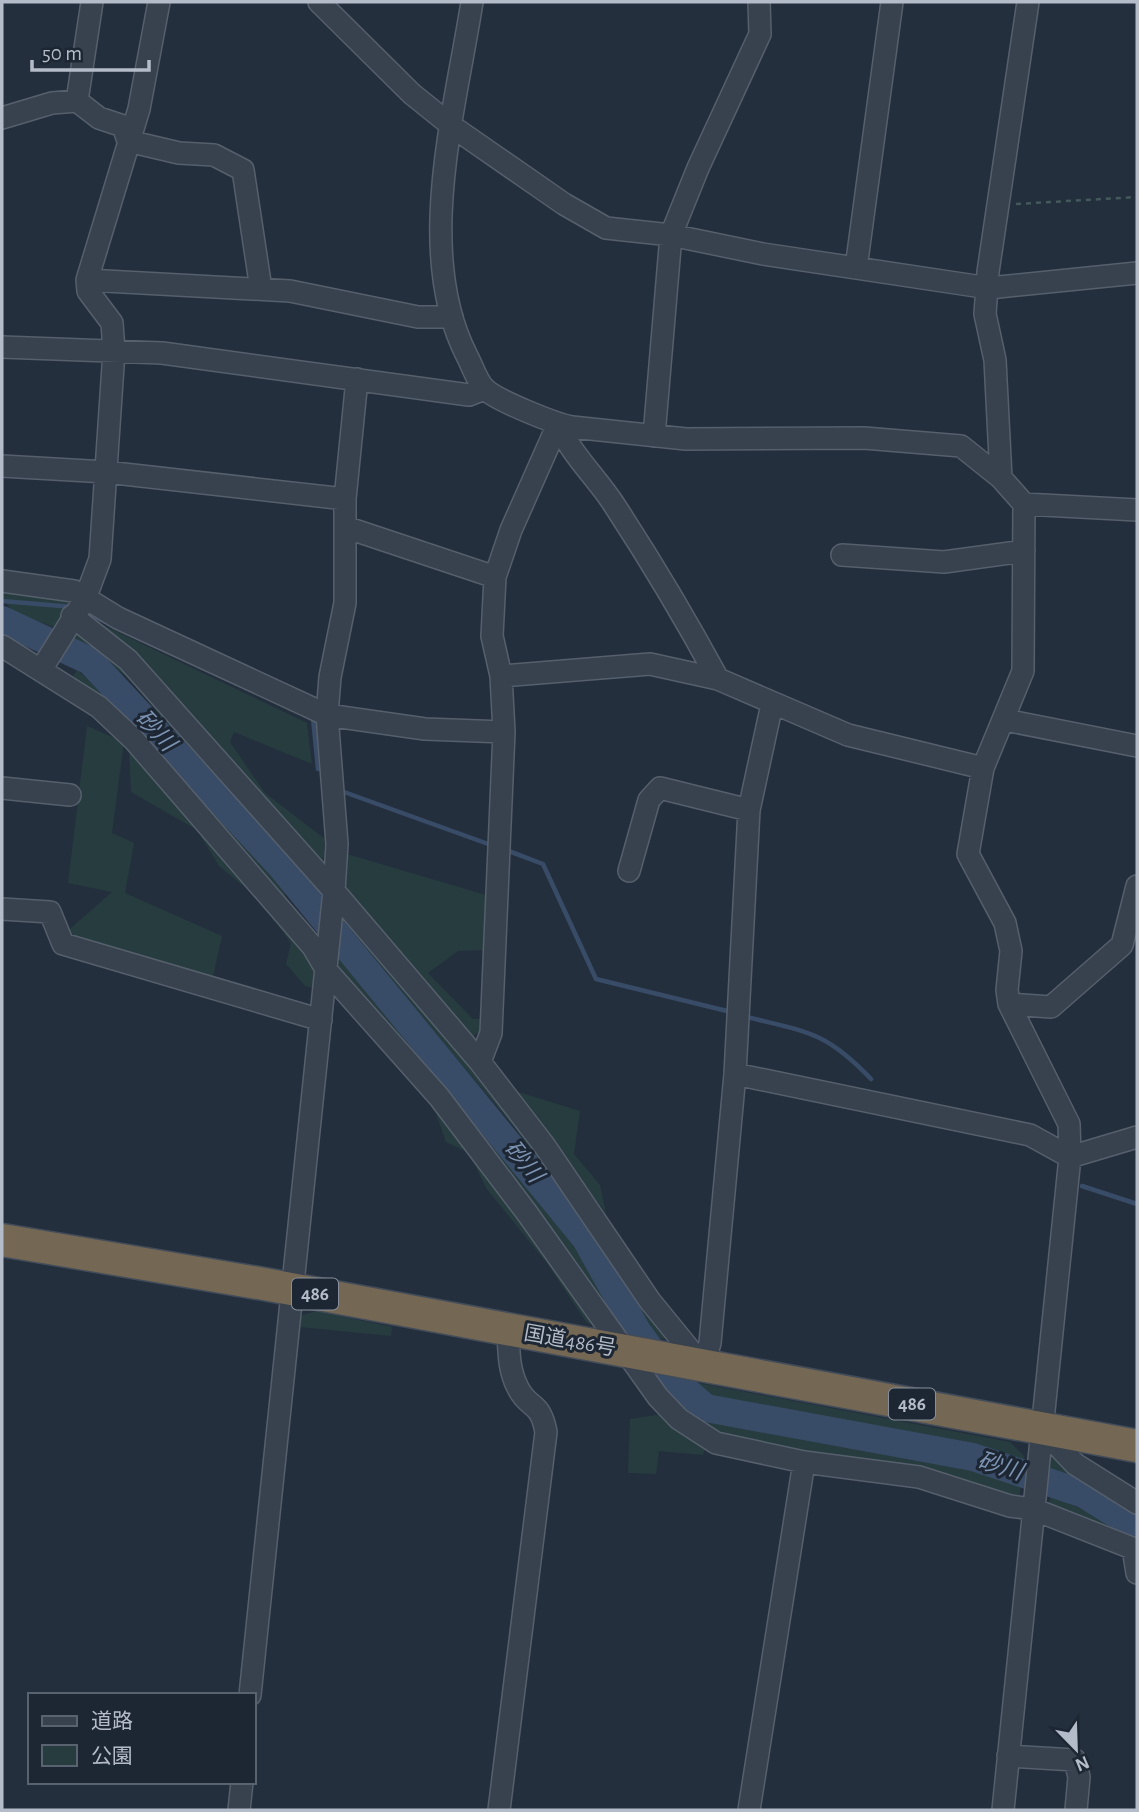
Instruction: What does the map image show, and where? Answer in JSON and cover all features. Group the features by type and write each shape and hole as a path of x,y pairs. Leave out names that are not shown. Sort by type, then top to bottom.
{"highway":[{"name":"国道486号","path":"2,1240 291,1289 628,1351 1040,1439 1137,1446"}],"street":[{"path":"76,101 92,2"},
{"path":"41,670 85,599 100,559 114,352 112,323 88,291 87,280 139,109 159,2"},
{"path":"319,2 412,94 453,127 564,204 606,228 671,235 763,254 989,288 1137,273"},
{"path":"472,2 439,217 442,272 452,317 459,340 484,389 558,424 654,436 686,439 863,438 961,446 1002,478 1024,504 1023,671 984,768 968,854 1005,923 1011,951 1007,990 1009,1004 1069,1124 1070,1157 1003,1810"},
{"path":"654,436 671,235 698,168 760,34 759,2"},
{"path":"856,268 892,2"},
{"path":"1002,478 995,360 985,314 989,288 988,272 1028,2"},
{"path":"2,118 52,103 76,101 99,118 123,126 128,141"},
{"path":"128,141 179,153 214,155 243,170 261,289"},
{"path":"87,280 290,290 418,317 452,317"},
{"path":"2,347 162,353 469,395 484,389"},
{"path":"250,1693 334,891 337,844 327,715 330,677 345,603 345,499 357,379"},
{"path":"480,1062 491,1033 504,732 501,676 492,636 495,577 511,530 558,424"},
{"path":"558,424 567,445 594,474 667,585 718,679"},
{"path":"2,466 106,472 345,499"},
{"path":"1024,504 1137,510"},
{"path":"345,527 495,577"},
{"path":"842,555 944,562 1024,551"},
{"path":"2,581 74,592 118,618 327,715 425,729 504,732"},
{"path":"72,616 128,660 334,891 480,1062 544,1145 695,1365 710,1343 735,1074 748,810 772,704"},
{"path":"2,646 99,707 134,740 313,947 327,971 439,1097 628,1351 658,1397 672,1412 716,1443 804,1462 919,1477 1010,1506 1033,1509 1135,1549 1137,1573"},
{"path":"501,676 650,664 718,679 848,735 984,768"},
{"path":"1005,720 1137,746"},
{"path":"2,788 70,794"},
{"path":"629,871 649,800 660,788 748,810"},
{"path":"1009,1004 1051,1007 1122,945 1137,886"},
{"path":"2,909 50,912 63,944 321,1020"},
{"path":"735,1074 1030,1135 1070,1157 1137,1138"},
{"path":"499,1810 546,1432 542,1412 519,1391 510,1369 508,1329"},
{"path":"1040,1439 1137,1503"},
{"path":"749,1810 804,1462"},
{"path":"1008,1756 1075,1760 1079,1777 1076,1810"},
{"path":"239,1810 242,1784"}],"path":[{"path":"999,205 1137,197"}],"green space":[{"path":"2,586 77,598 54,627 15,613 2,599"},
{"path":"82,615 307,723 312,764 234,732 230,742 265,793 325,839 321,893 291,870 129,678 73,640"},
{"path":"77,670 134,719 287,887 283,902 319,967 316,989 305,986 286,964 291,943 257,897 219,866 197,830 131,792 128,728 70,681"},
{"path":"87,726 124,742 112,833 134,843 125,893 222,936 212,981 62,936 112,892 68,883"},
{"path":"347,854 486,895 487,950 458,951 428,973 473,1019 483,1019 482,1030 469,1040 353,904 345,883"},
{"path":"345,911 542,1150 676,1341 647,1336 593,1238 515,1128 352,934"},
{"path":"339,958 455,1090 592,1260 603,1298 598,1306 336,969"},
{"path":"427,1088 600,1326 587,1323 546,1262 486,1188 469,1153 446,1142"},
{"path":"512,1090 580,1111 574,1154 600,1185 606,1213"},
{"path":"317,1311 392,1327 391,1336 300,1327 299,1316"},
{"path":"651,1374 1010,1442 1024,1456 1019,1501 722,1438 684,1416"},
{"path":"662,1414 705,1448 703,1455 659,1451 656,1474 628,1473 630,1419"},
{"path":"1047,1453 1058,1455 1137,1507 1137,1518 1097,1493 1046,1476"},
{"path":"1051,1494 1137,1537 1137,1544 1049,1507"}],"waterway":[{"path":"2,601 73,607"},
{"path":"84,612 108,623"},
{"name":"砂川","path":"2,620 90,661 280,865 586,1239 637,1331 670,1377 706,1408 973,1457 1084,1494 1137,1527"},
{"path":"313,718 318,769"},
{"path":"344,792 491,845"},
{"path":"506,850 543,864 596,979 727,1011"},
{"path":"747,1017 815,1036 841,1052 871,1079"},
{"path":"1082,1186 1137,1204"}]}
